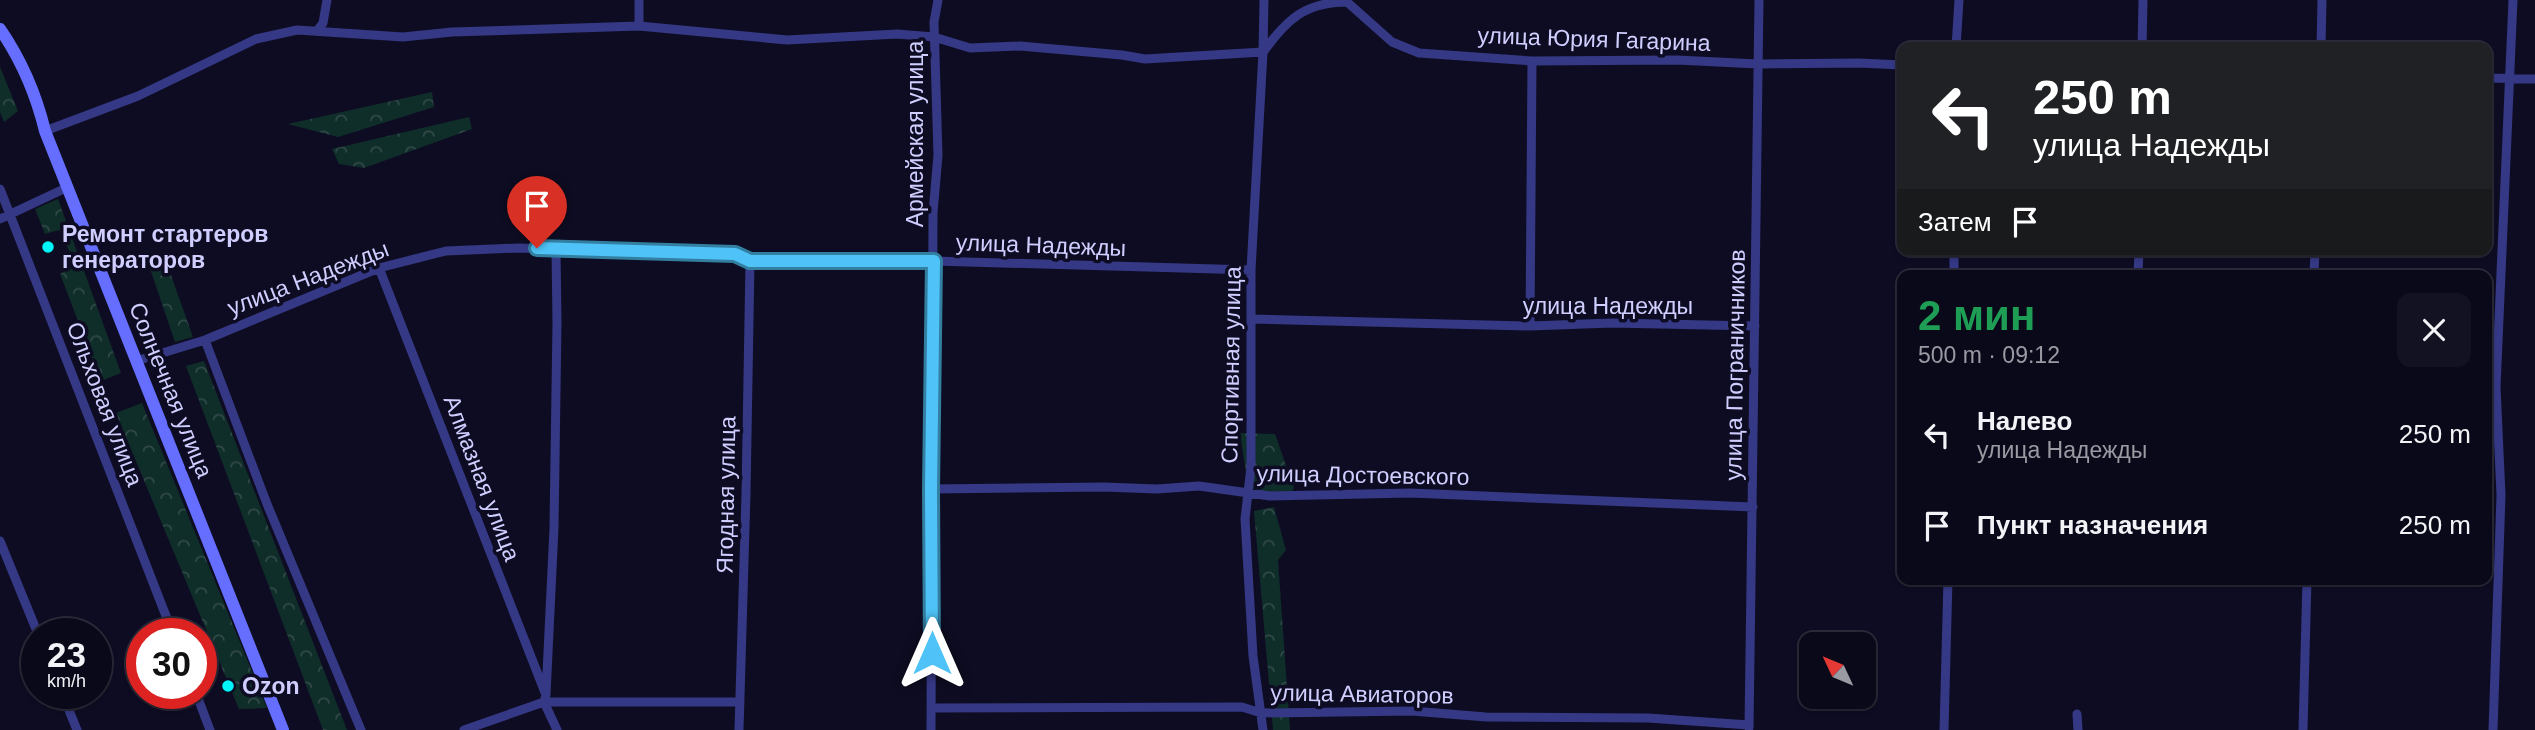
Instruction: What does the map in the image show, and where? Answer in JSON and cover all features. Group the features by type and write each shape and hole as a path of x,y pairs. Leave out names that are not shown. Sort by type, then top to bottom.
{"street":[{"path":"317,30 323,23 327,0"},
{"path":"639,0 639,26"},
{"name":"Армейская улица","path":"931,730 933,213 938,155 934,22 938,0"},
{"name":"Спортивная улица","path":"1263,730 1253,656 1245,519 1251,467 1251,270 1264,0"},
{"name":"улица Пограничников","path":"1749,727 1759,0"},
{"path":"1956,42 1959,0"},
{"path":"2142,42 2143,0"},
{"path":"2321,42 2322,0"},
{"path":"2493,730 2501,495 2496,387 2513,0"},
{"name":"улица Юрия Гагарина","path":"1263,52 1299,12 1327,2 1350,1 1392,42 1419,53 1532,61 1677,60 1758,64 1897,65"},
{"path":"46,131 138,96 256,40 297,30 404,37 452,32 639,26 788,40 897,34 934,37 970,48 1020,46 1145,59 1263,52"},
{"name":"Солнечная улица","path":"0,29 37,98 46,131 283,730"},
{"path":"1530,326 1532,61"},
{"path":"2492,78 2535,79"},
{"path":"0,219 68,187"},
{"name":"Ольховая улица","path":"0,189 167,618"},
{"name":"улица Надежды","path":"136,361 205,340 379,268 446,251 519,247 735,254 750,261 934,261 1251,270"},
{"path":"545,699 551,631 554,528 556,250"},
{"name":"Ягодная улица","path":"739,730 750,261"},
{"name":"Алмазная улица","path":"379,268 557,730"},
{"name":"улица Надежды","path":"1252,319 1530,326 1612,323 1755,326"},
{"path":"205,340 267,504 360,730"},
{"name":"улица Достоевского","path":"931,489 1157,489 1199,486 1270,496 1410,493 1753,507"},
{"path":"0,541 31,618"},
{"path":"1944,730 1948,585"},
{"path":"2303,730 2307,585"},
{"path":"464,730 545,699 740,702"},
{"name":"улица Авиаторов","path":"932,708 1242,707 1261,713 1412,711 1486,717 1648,719 1749,727"},
{"path":"68,709 77,730"},
{"path":"202,709 210,730"},
{"path":"2077,714 2078,730"}],"green space":[{"path":"0,67 18,111 4,122 0,112"},
{"path":"432,92 434,107 338,137 288,124"},
{"path":"469,117 472,129 364,168 339,164 332,149"},
{"path":"58,199 121,373 101,381 60,274 76,265 59,230 45,234 35,209"},
{"path":"144,251 163,253 193,337 175,342"},
{"path":"204,361 347,730 323,730 186,366"},
{"path":"142,403 267,708 239,709 217,656 217,618 201,618 116,413"},
{"path":"1240,433 1275,434 1294,488 1287,497 1248,487"},
{"path":"1274,507 1286,550 1278,560 1290,730 1273,730 1254,511"}],"place":[{"name":"Ремонт стартеров генераторов","path":"48,247"},
{"name":"Ozon","path":"228,686"}],"route":[{"path":"537,248 735,254 750,261 934,261 932,653"}]}
